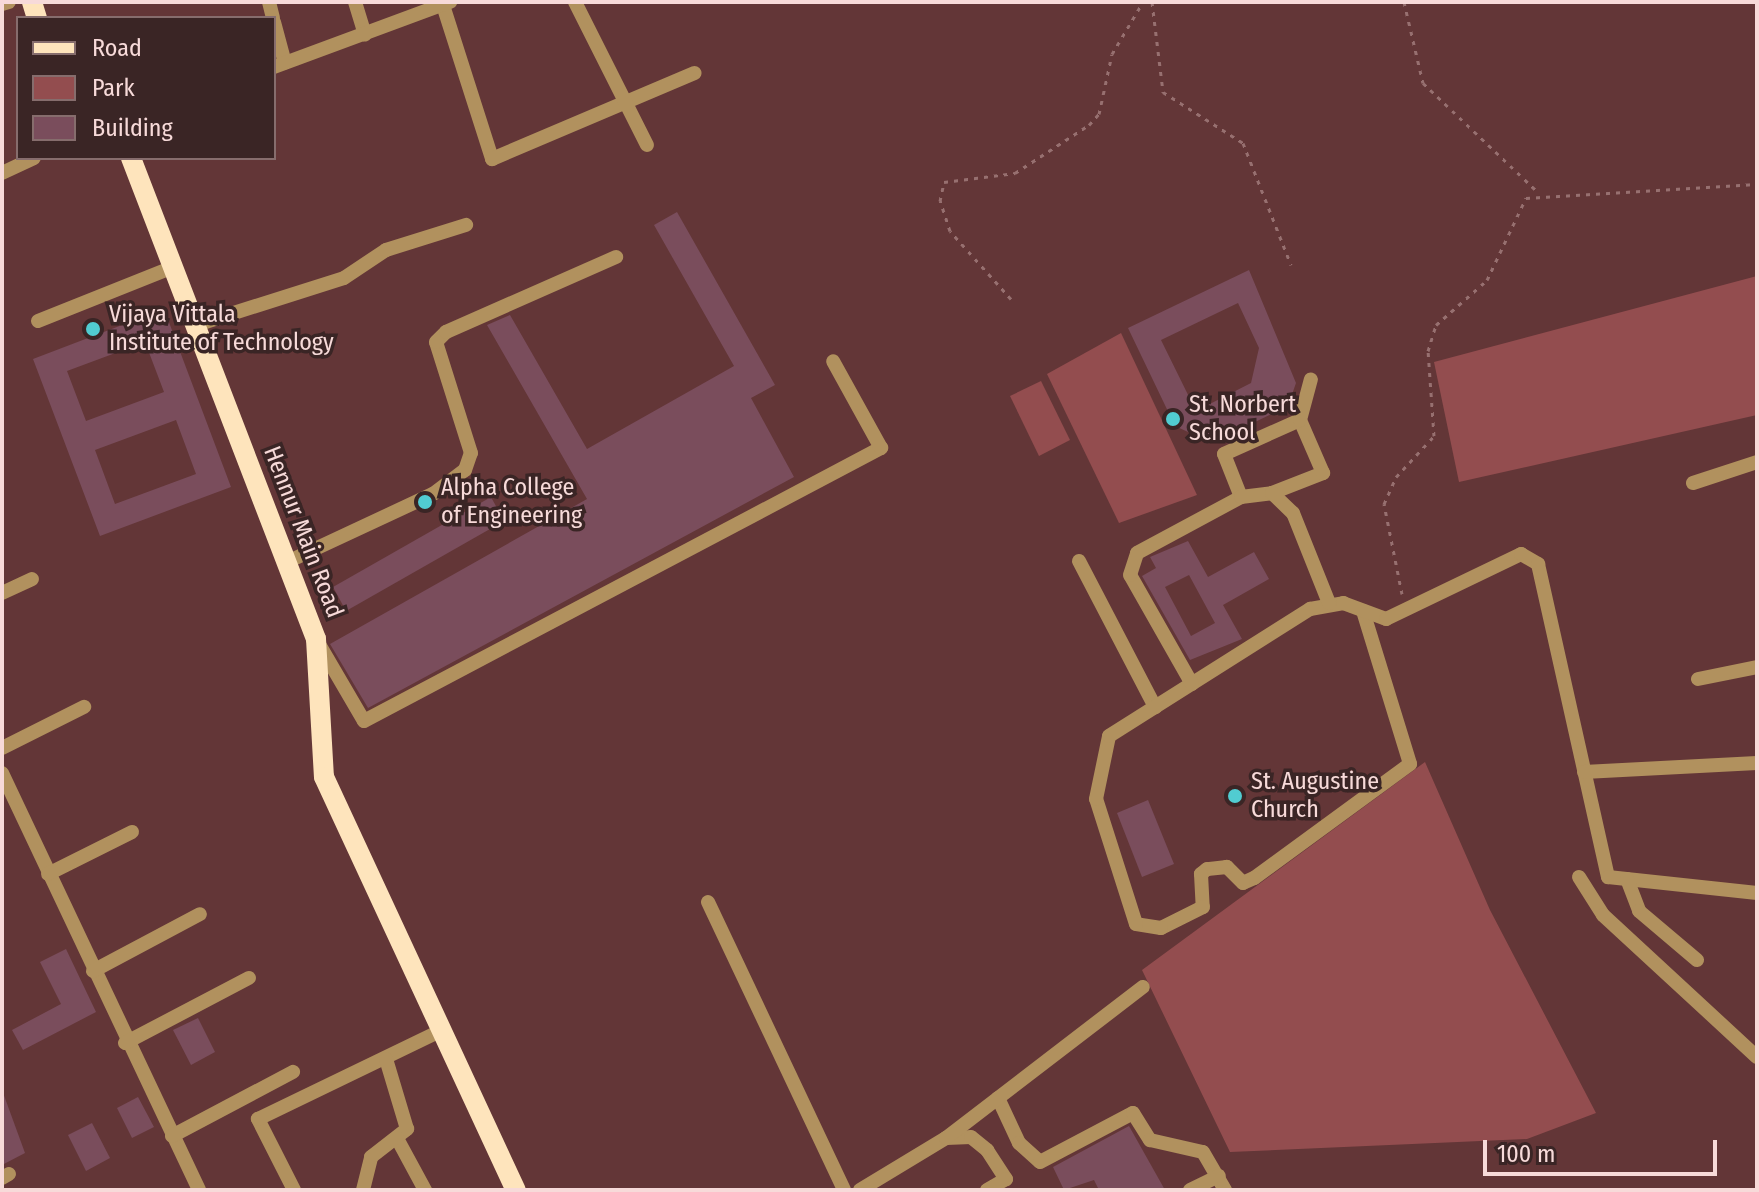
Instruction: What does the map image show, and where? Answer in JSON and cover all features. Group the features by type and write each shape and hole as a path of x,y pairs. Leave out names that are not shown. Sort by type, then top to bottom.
{"main road":[{"name":"Hennur Main Road","path":"132,160 316,639 324,777 516,1190"}],"street":[{"path":"2,4 9,2"},
{"path":"355,2 365,34"},
{"path":"575,2 647,145"},
{"path":"276,35 280,65 445,3 492,159 695,73"},
{"path":"2,173 30,160"},
{"path":"196,325 344,278 386,250 466,225"},
{"path":"287,562 433,494 465,470 471,453 436,342 446,332 616,257"},
{"path":"38,321 173,267"},
{"path":"316,639 364,721 881,448 833,361"},
{"path":"1192,684 1129,564 1241,497 1272,493 1323,473 1300,420 1311,379"},
{"path":"1241,497 1224,454 1300,420"},
{"path":"1693,483 1757,462"},
{"path":"1272,493 1293,513 1329,603"},
{"path":"1363,611 1410,764 1254,878 1243,883 1227,867 1207,869 1201,874 1203,907 1145,930 1111,858 1095,786 1109,736 1329,603 1363,611 1386,619 1521,554 1534,557 1608,877 1757,893"},
{"path":"1079,561 1155,707"},
{"path":"2,593 32,579"},
{"path":"1698,679 1757,667"},
{"path":"2,748 84,707"},
{"path":"1584,772 1757,763"},
{"path":"2,773 125,1043 199,1190"},
{"path":"48,874 132,832"},
{"path":"1579,877 1603,915 1757,1057"},
{"path":"1627,879 1639,911 1697,960"},
{"path":"708,902 844,1190"},
{"path":"93,971 200,914"},
{"path":"125,1043 249,978"},
{"path":"860,1190 946,1138 1143,987"},
{"path":"294,1190 258,1119 442,1030"},
{"path":"363,1190 371,1157 399,1142 407,1129 386,1059"},
{"path":"172,1136 293,1072"},
{"path":"998,1098 1019,1143 1040,1162 1133,1113 1150,1140 1203,1152 1225,1190"},
{"path":"946,1138 971,1137 987,1150 1006,1179 987,1190"},
{"path":"399,1142 425,1190"},
{"path":"1190,1190 1219,1176"}],"path":[{"path":"1011,299 950,231 940,201 944,182 1015,173 1089,125 1099,114 1112,54 1143,2"},
{"path":"1152,2 1163,92 1243,143 1291,265"},
{"path":"1404,2 1423,83 1538,192"},
{"path":"1406,612 1384,504 1396,477 1434,436 1428,351 1436,325 1487,280 1526,198 1538,192 1757,184"}],"green space":[{"path":"1757,276 1757,415 1459,482 1434,362"},
{"path":"1121,333 1197,495 1119,523 1047,374"},
{"path":"1041,381 1070,440 1039,456 1010,396"},
{"path":"1425,762 1490,910 1596,1113 1527,1139 1230,1152 1142,970"}],"building":[{"path":"677,212 775,385 751,398 794,477 368,708 330,644 587,499 487,325 510,315 587,449 734,366 654,225"},
{"path":"1249,270 1296,383 1288,406 1212,443 1175,426 1128,328","holes":["1238,303 1259,348 1251,383 1196,411 1161,340"]},
{"path":"164,309 231,487 100,536 33,359","holes":["145,342 164,392 86,421 67,371","176,420 196,474 115,504 95,450"]},
{"path":"491,497 504,521 346,611 333,587"},
{"path":"1188,541 1208,577 1254,552 1269,579 1223,605 1242,639 1190,660 1142,576 1156,568 1150,557","holes":["1189,575 1215,623 1191,636 1165,587"]},
{"path":"1148,800 1174,864 1142,877 1117,813"},
{"path":"66,949 96,1012 23,1050 12,1030 61,1004 40,962"},
{"path":"198,1018 215,1052 191,1065 173,1030"},
{"path":"2,1090 25,1153 2,1165"},
{"path":"138,1097 154,1127 132,1138 117,1108"},
{"path":"92,1123 110,1158 86,1171 68,1135"},
{"path":"1129,1126 1165,1190 1099,1190 1094,1180 1064,1190 1053,1167"}],"place":[{"name":"Vijaya Vittala Institute of Technology","path":"93,329"},
{"name":"St. Norbert School","path":"1173,419"},
{"name":"Alpha College of Engineering","path":"425,502"},
{"name":"St. Augustine Church","path":"1235,796"}]}
